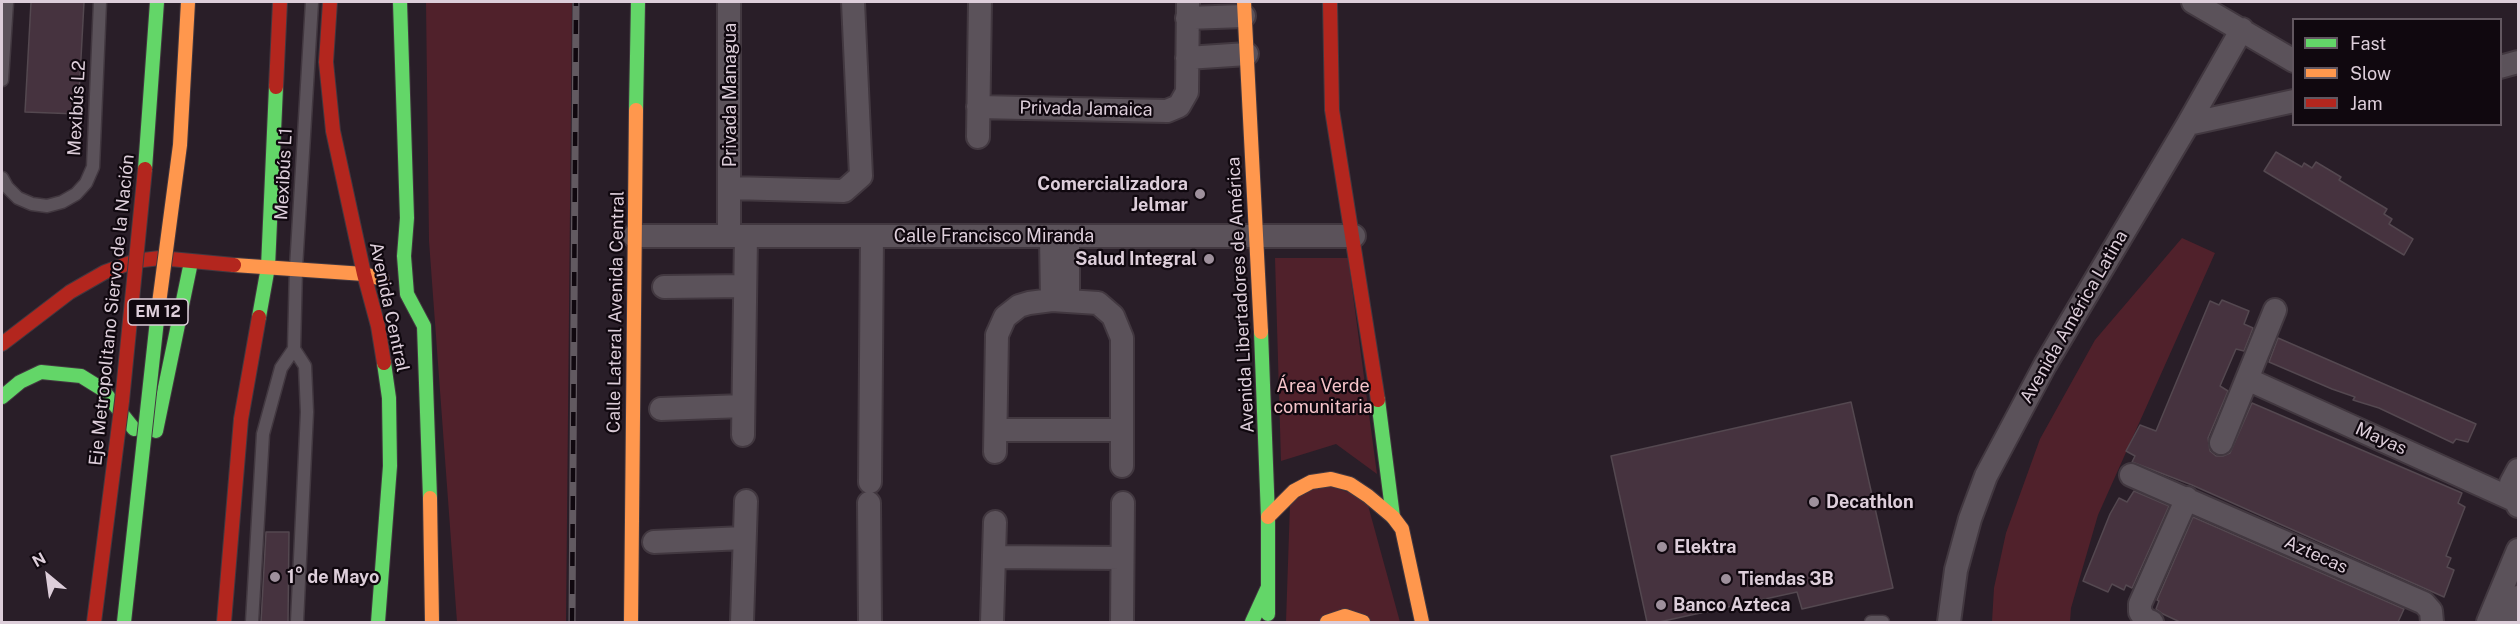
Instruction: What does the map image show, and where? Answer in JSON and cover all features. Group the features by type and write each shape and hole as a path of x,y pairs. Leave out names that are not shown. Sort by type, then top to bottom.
{"main road":[{"name":"Eje Metropolitano Siervo de la Nación","path":"94,622 122,401 148,143 157,2"},
{"name":"EM 12","path":"124,622 147,398 180,145 188,2"},
{"path":"224,622 241,419 268,267 280,2"},
{"name":"Avenida Central","path":"330,2 326,63 333,131 364,274 378,326 389,398 390,466 378,622"},
{"path":"400,2 407,218 405,256 407,294 424,326 430,469 432,622"},
{"name":"Calle Lateral Avenida Central","path":"632,622 638,2"},
{"path":"1330,2 1332,110 1354,236 1393,517"},
{"name":"Avenida Libertadores de América","path":"1244,9 1257,236 1268,517 1268,587"},
{"path":"2,344 70,292 105,272 135,261 160,258 364,274 382,278 407,294"},
{"path":"147,475 191,262"},
{"path":"2,397 20,382 41,372 81,376 102,389 112,399 138,435 146,457 147,475 138,622"},
{"path":"1268,517 1294,491 1311,482 1331,479 1350,484 1393,517 1402,529 1422,622"},
{"path":"1252,622 1268,587"},
{"path":"1268,587 1268,622"},
{"path":"1327,622 1345,616 1363,622"}],"street":[{"name":"Privada Managua","path":"729,2 730,188 745,286 743,435"},
{"name":"Privada Managua","path":"730,188 844,190 861,176 853,2"},
{"path":"978,137 980,2"},
{"path":"2193,2 2292,60"},
{"name":"Privada Jamaica","path":"978,107 1167,111 1179,106 1187,92 1187,10 1244,9"},
{"name":"Avenida América Latina","path":"1949,622 1956,570 1970,519 1986,476 2045,365 2242,29"},
{"path":"1187,58 1247,54"},
{"path":"2502,66 2518,62"},
{"path":"2188,124 2292,101"},
{"name":"Calle Francisco Miranda","path":"634,236 1354,236"},
{"path":"870,622 872,236"},
{"path":"1060,236 1060,300"},
{"path":"664,287 745,286"},
{"path":"1122,430 996,441 997,335 1005,317 1019,306 1060,300 1098,303 1107,309 1117,322 1122,338 1122,430 1122,466"},
{"path":"2221,443 2275,310"},
{"name":"Mayas","path":"2247,379 2516,503"},
{"path":"661,409 743,406"},
{"path":"2516,503 2511,483 2518,470"},
{"name":"Aztecas","path":"2131,475 2424,603 2431,611 2432,622"},
{"path":"2152,622 2145,619 2140,612 2140,604 2187,498"},
{"path":"742,622 746,501"},
{"path":"1122,622 1123,503"},
{"path":"992,622 995,522"},
{"path":"654,542 744,538"},
{"path":"2488,622 2518,550"},
{"path":"994,557 1122,558"},
{"path":"2508,622 2518,597"}],"lane":[{"path":"2,80 7,2"},
{"name":"Mexibús L2","path":"2,178 18,198 32,204 47,206 62,202 76,194 86,183 93,167 100,2"},
{"name":"Mexibús L1","path":"297,622 307,412 304,366 294,349 296,268 312,2"},
{"name":"Mexibús L1","path":"252,622 263,434 281,368 294,349"},
{"path":"1871,622 1883,622"}],"green space":[{"path":"426,2 572,2 566,622 457,622 429,241"},
{"path":"2182,238 2215,253 2098,515 2071,608 2070,622 1992,622 1994,588 2006,533 2040,439 2095,340"},
{"name":"Área Verde comunitaria","path":"1275,258 1348,258 1377,474 1336,444 1281,461"},
{"path":"1314,481 1366,498 1400,622 1286,622 1290,504"}],"building":[{"path":"31,2 84,2 78,114 25,112"},
{"path":"2276,152 2302,167 2304,163 2312,168 2316,162 2341,177 2339,180 2387,209 2384,214 2392,219 2389,224 2413,239 2404,255 2264,171"},
{"path":"2222,300 2249,311 2244,324 2253,328 2244,351 2236,349 2220,386 2228,391 2208,438 2210,451 2216,456 2230,453 2252,403 2462,493 2458,503 2465,507 2446,556 2451,558 2447,567 2454,570 2444,597 2192,485 2132,462 2135,456 2126,451 2140,425 2156,431 2210,301 2219,305"},
{"path":"2278,338 2476,424 2468,442 2456,439 2453,443 2379,408 2353,400 2355,397 2269,362"},
{"path":"1851,402 1893,588 1802,609 1797,592 1659,622 1647,622 1611,456"},
{"path":"2134,491 2169,506 2132,588 2126,585 2124,590 2112,584 2108,592 2083,581 2110,514 2119,498 2127,502"},
{"path":"2193,517 2404,609 2398,622 2180,622 2163,614 2156,609 2159,601 2157,600"},
{"name":"1° de Mayo","path":"266,532 289,532 288,622 261,622"}],"railway":[{"path":"572,622 576,2"}],"traffic: fast":[{"path":"145,169 157,2"},
{"path":"400,2 407,218 404,256 407,294 424,326 430,498"},
{"path":"636,110 638,2"},
{"path":"259,317 268,267 276,87"},
{"path":"156,431 191,262"},
{"path":"124,622 158,311"},
{"path":"1261,332 1268,517 1268,614"},
{"path":"378,622 390,466 389,398 384,363"},
{"path":"2,397 20,382 41,372 81,376 102,389 134,429"},
{"path":"1378,400 1393,517"},
{"path":"1252,622 1268,587"}],"traffic: slow":[{"path":"158,311 180,145 188,2"},
{"path":"1244,2 1261,332"},
{"path":"631,622 636,110"},
{"path":"234,265 364,274 382,279"},
{"path":"1268,517 1294,491 1311,482 1331,479 1350,484 1368,496 1393,517 1402,529 1422,622"},
{"path":"430,498 432,622"},
{"path":"1327,622 1345,616 1363,622"}],"traffic: jam":[{"path":"276,87 280,2"},
{"path":"330,2 326,62 333,131 364,274 378,326 384,363"},
{"path":"1330,2 1332,110 1378,400"},
{"path":"94,622 122,401 145,169"},
{"path":"2,344 70,292 105,272 135,261 160,258 234,265"},
{"path":"224,622 241,419 259,317"}],"place":[{"name":"Comercializadora Jelmar","path":"1200,194"},
{"name":"Salud Integral","path":"1209,259"},
{"name":"Decathlon","path":"1814,502"},
{"name":"Elektra","path":"1662,547"},
{"name":"1° de Mayo","path":"275,577"},
{"name":"Tiendas 3B","path":"1726,579"},
{"name":"Banco Azteca","path":"1661,605"}]}
